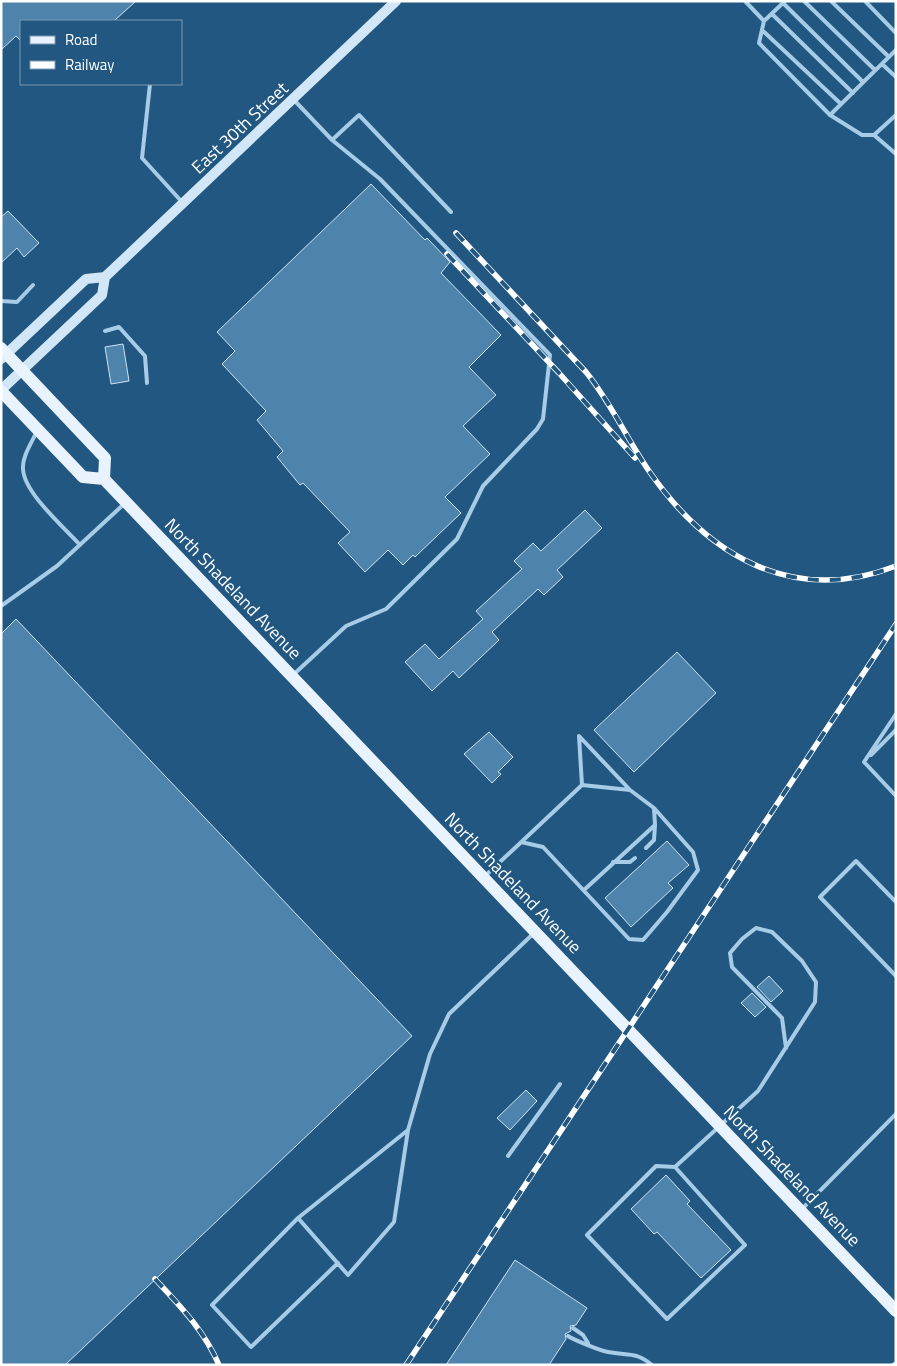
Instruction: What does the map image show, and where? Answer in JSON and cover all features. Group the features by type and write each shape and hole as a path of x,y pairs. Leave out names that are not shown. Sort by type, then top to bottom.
{"main road":[{"name":"East 30th Street","path":"1,391 102,295 105,278 396,1"},
{"path":"1,391 83,477 104,479 105,458 22,370 3,354 86,279 105,278"},
{"name":"North Shadeland Avenue","path":"104,479 896,1311"}],"lane":[{"path":"745,1 764,21"},
{"path":"804,1 876,70"},
{"path":"830,1 889,57"},
{"path":"865,1 896,33"},
{"path":"863,82 784,2 764,21 759,43 830,115 862,134 874,135 896,154"},
{"path":"772,14 852,93"},
{"path":"762,30 841,104"},
{"path":"830,115 896,50"},
{"path":"882,64 896,77"},
{"path":"150,85 142,158 184,204"},
{"path":"292,676 346,626 386,609 457,539 483,486 537,429 543,419 550,355 380,179 332,140 294,100"},
{"path":"332,140 359,115 452,212"},
{"path":"874,135 896,116"},
{"path":"1,301 17,302 33,285"},
{"path":"105,331 119,327 145,356 147,383"},
{"path":"38,430 27,452 23,469 29,489 80,545"},
{"path":"1,606 56,566 126,502"},
{"path":"864,762 896,714"},
{"path":"864,762 896,730"},
{"path":"522,842 544,848 629,939 643,940 667,912 698,870 693,852 654,808 630,790 579,736 582,785"},
{"path":"864,762 896,796"},
{"path":"484,877 582,785 630,790"},
{"path":"646,848 654,840 654,808"},
{"path":"584,890 655,825"},
{"path":"613,862 630,862 635,858"},
{"path":"896,902 856,861 820,897 896,976"},
{"path":"675,1167 745,1245 667,1318 587,1235 656,1166 675,1167 758,1091 786,1048 815,1002 816,982 802,961 772,932 756,928 742,939 730,953 732,967 782,1018 786,1048"},
{"path":"298,1218 348,1275 394,1222 408,1130 430,1054 449,1014 535,932"},
{"path":"508,1156 560,1084"},
{"path":"800,1211 896,1114"},
{"path":"338,1263 251,1347 212,1305 298,1218 408,1130"},
{"path":"574,1328 583,1335 588,1343"},
{"path":"568,1336 577,1342 588,1343 607,1352 637,1354 652,1365"}],"building":[{"path":"1,1 136,1 115,20 20,20 20,40 16,36 1,50"},
{"path":"371,184 425,240 427,238 450,262 441,273 501,335 469,367 496,395 463,426 490,454 445,497 461,513 415,557 413,555 403,565 388,550 365,572 338,543 350,532 303,483 300,485 277,457 283,451 257,420 266,411 222,364 235,351 217,332"},
{"path":"8,211 39,243 24,257 17,248 1,263 1,217"},
{"path":"123,344 129,381 111,384 105,347"},
{"path":"585,510 602,528 557,570 563,577 544,595 538,589 492,632 499,640 459,678 453,671 432,691 405,662 425,644 439,659 483,619 476,611 522,569 514,561 533,543 541,551"},
{"path":"16,619 412,1036 65,1365 1,1365 1,634"},
{"path":"677,652 716,693 634,772 594,730"},
{"path":"489,732 513,757 498,772 501,774 492,783 464,754"},
{"path":"667,841 689,865 668,883 673,888 631,927 605,898"},
{"path":"769,976 783,991 771,1002 757,987"},
{"path":"752,993 766,1007 755,1017 741,1003"},
{"path":"526,1090 537,1101 510,1130 497,1118"},
{"path":"666,1175 690,1201 687,1204 731,1250 701,1278 657,1232 654,1234 631,1209"},
{"path":"515,1260 587,1308 576,1325 570,1326 571,1331 565,1334 566,1339 549,1365 446,1365"}],"railway":[{"path":"456,233 586,372 649,471 672,501 698,527 726,549 756,565 788,576 822,580 858,577 896,566"},
{"path":"447,254 559,373 635,458"},
{"path":"406,1365 896,624"},
{"path":"155,1279 199,1330 219,1365"}]}
